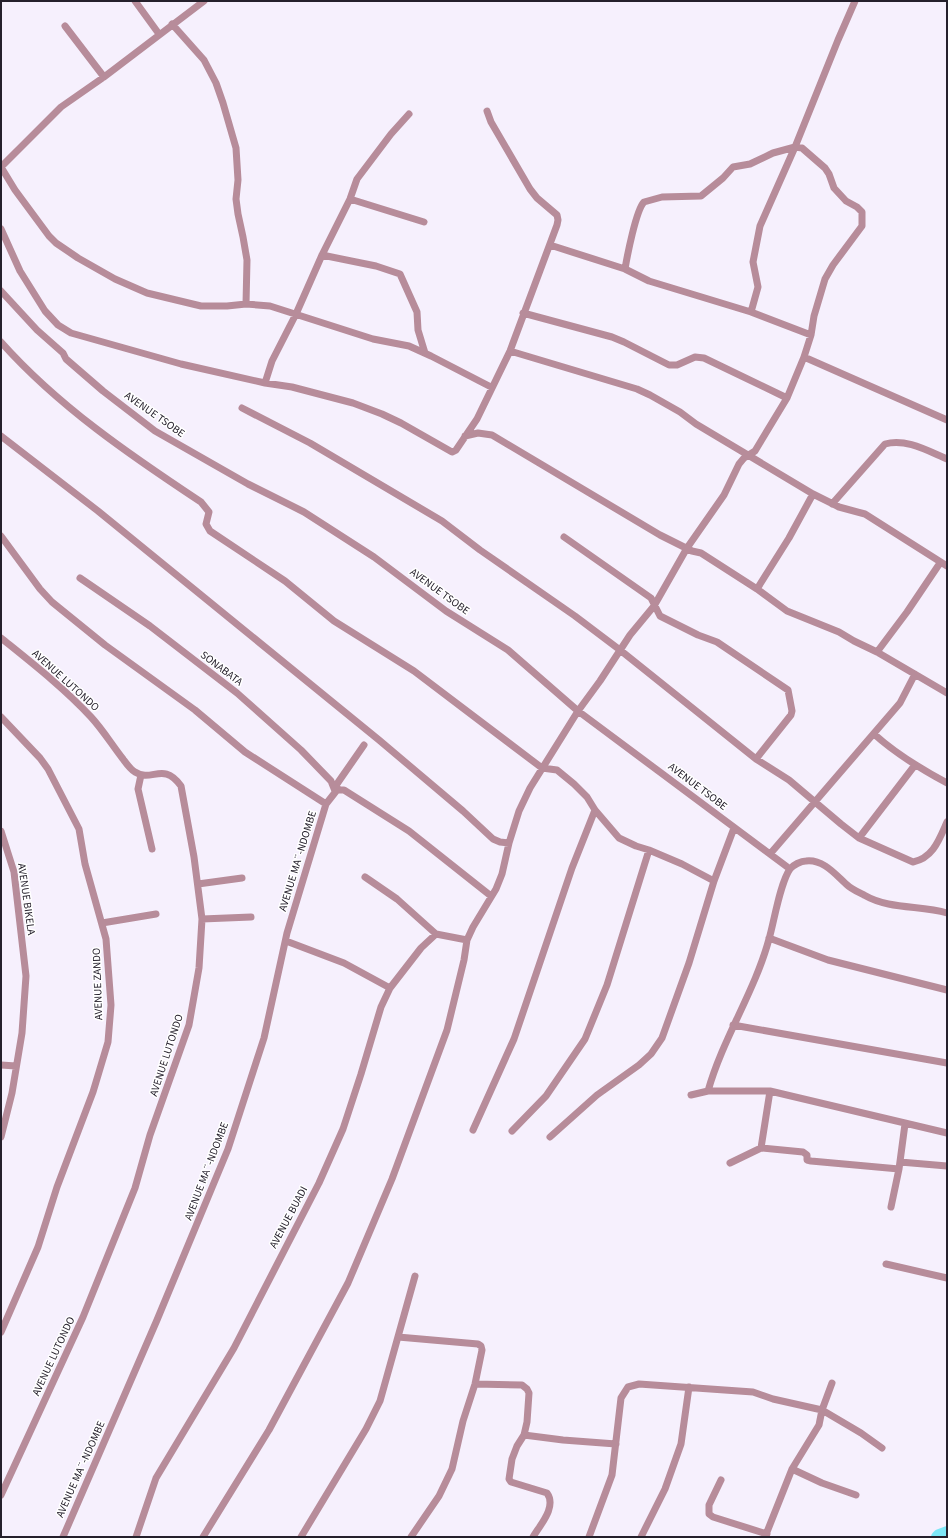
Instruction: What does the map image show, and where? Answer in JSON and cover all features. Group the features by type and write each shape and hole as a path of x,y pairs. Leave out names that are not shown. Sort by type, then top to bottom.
{"street":[{"path":"135,1 159,34"},
{"path":"204,1 61,108 1,167 15,190 49,236 56,243 78,258 115,279 147,294 201,306 246,304 270,306 373,339 409,346 491,387"},
{"path":"751,312 758,287 753,262 756,240 764,213 795,147 855,1"},
{"path":"172,24 204,60 216,83 236,148 238,180 236,199 246,260 246,304"},
{"path":"65,26 104,77"},
{"path":"1,229 20,271 45,312 58,325 71,333 181,364 265,383 292,387 354,403 382,414 452,452 456,450 477,419 510,350 558,225 557,215 537,198 530,189 491,122 487,111"},
{"path":"265,383 272,361 296,314 322,255 350,199 354,186 365,167 409,114"},
{"path":"203,1537 269,1430 348,1283 392,1179 447,1030 464,960 467,940 473,927 496,889 502,874 509,843 519,811 530,788 578,711 630,635 654,606 687,548 724,495 739,464 755,450 761,442 787,398 804,357 827,273 861,228 863,217 862,212 846,201 834,188 825,168 802,148 795,147 774,153 750,164 733,167 723,178 701,196 662,197 644,202 641,205 636,222 625,270"},
{"path":"350,199 424,222"},
{"path":"550,245 625,270 649,281 751,312 811,335"},
{"path":"322,255 376,266 400,274 417,312 418,330 425,353"},
{"name":"AVENUE TSOBE","path":"1,291 37,330 63,353 66,359 103,391 155,431 248,484 304,512 329,527 402,577 446,611 508,650 578,711 790,869"},
{"path":"523,313 624,342 673,366 695,357 704,358 787,398"},
{"path":"1,342 24,367 89,425 201,502 209,512 206,524 210,531 285,581 334,621 414,671 542,768 557,770 587,797 595,810 619,838 682,864 714,881"},
{"path":"510,350 637,389 650,395 680,412 696,424 748,456 813,494 839,507 865,514 940,563 947,566"},
{"path":"804,357 947,420"},
{"path":"242,408 310,443 442,521 620,650 756,759 789,780 836,821 860,838 913,862 921,861 929,855 936,846 947,822"},
{"path":"477,419 487,433 660,535 701,553 757,589 787,611 839,632 877,652 947,693"},
{"path":"465,436 478,433 487,433"},
{"path":"1,436 98,511 366,730 463,811 493,839 500,842 509,843"},
{"path":"832,504 885,444 894,441 915,446 947,459"},
{"path":"757,589 790,538 813,494"},
{"path":"1,536 40,589 52,602 111,649 195,710 245,752 327,801"},
{"path":"564,537 651,598 660,616 698,635 717,642 788,690 792,710 791,715 756,759"},
{"path":"877,652 907,612 940,563"},
{"name":"SONABATA","path":"80,578 150,626 238,693 301,750 331,781 336,791"},
{"name":"AVENUE LUTONDO","path":"1,638 76,701 96,722 135,773 141,775 166,773 174,777 181,786 198,884 202,919 199,968 189,1025 150,1135 135,1188 83,1317 1,1496"},
{"path":"770,854 900,703 915,674"},
{"name":"AVENUE ZANDO","path":"1,718 40,758 48,769 79,829 85,864 106,940 111,1005 108,1042 93,1092 57,1187 38,1247 1,1332"},
{"path":"874,734 885,744 915,765 947,783"},
{"name":"AVENUE MA¨-NDOMBE","path":"63,1537 157,1320 228,1149 264,1038 286,942 308,858 327,801 336,791 337,784 364,745"},
{"path":"860,838 915,765"},
{"path":"141,775 138,789 152,849"},
{"path":"336,791 344,790 409,831 491,896"},
{"path":"473,1130 514,1039 572,868 595,810"},
{"path":"550,1137 597,1096 639,1065 651,1054 662,1038 689,963 714,881 734,828"},
{"name":"AVENUE BIKELA","path":"1,831 14,872 26,976 22,1033 6,1120 1,1137"},
{"path":"512,1131 546,1096 585,1039 607,985 649,850"},
{"path":"708,1091 733,1024 763,959 782,888 790,869 805,861 817,862 827,867 847,885 866,896 896,906 933,909 947,913"},
{"path":"365,877 397,899 436,934 467,940"},
{"path":"198,884 242,878"},
{"path":"102,923 156,914"},
{"path":"202,919 251,917"},
{"name":"AVENUE BUADI","path":"136,1537 156,1478 234,1348 319,1183 343,1129 381,1007 390,988 420,948 436,934"},
{"path":"769,938 828,960 947,990"},
{"path":"286,942 344,963 390,988"},
{"path":"733,1024 947,1063"},
{"path":"1,1065 16,1066"},
{"path":"691,1095 708,1091 770,1091 947,1133"},
{"path":"761,1148 770,1091"},
{"path":"892,1207 905,1124"},
{"path":"730,1163 761,1148 803,1152 807,1155 807,1160 811,1161 899,1166 947,1166"},
{"path":"886,1264 947,1278"},
{"path":"301,1537 366,1429 380,1401 415,1276"},
{"path":"398,1337 478,1344 481,1346 482,1350 475,1384 463,1421 452,1469 439,1496 411,1537"},
{"path":"721,1480 709,1505 709,1514 713,1517 766,1535 792,1469 819,1425 822,1410 832,1383"},
{"path":"475,1384 525,1386 529,1393 527,1422 524,1435 517,1446 512,1459 510,1481 547,1493 550,1498 550,1507 533,1537"},
{"path":"589,1537 612,1475 621,1398 628,1387 639,1384 753,1392 774,1399 822,1410 861,1433 882,1448"},
{"path":"641,1537 665,1489 681,1444 689,1388"},
{"path":"524,1435 616,1444"},
{"path":"792,1469 822,1483 856,1495"}],"waterway":[{"path":"937,1537 947,1532"}]}
